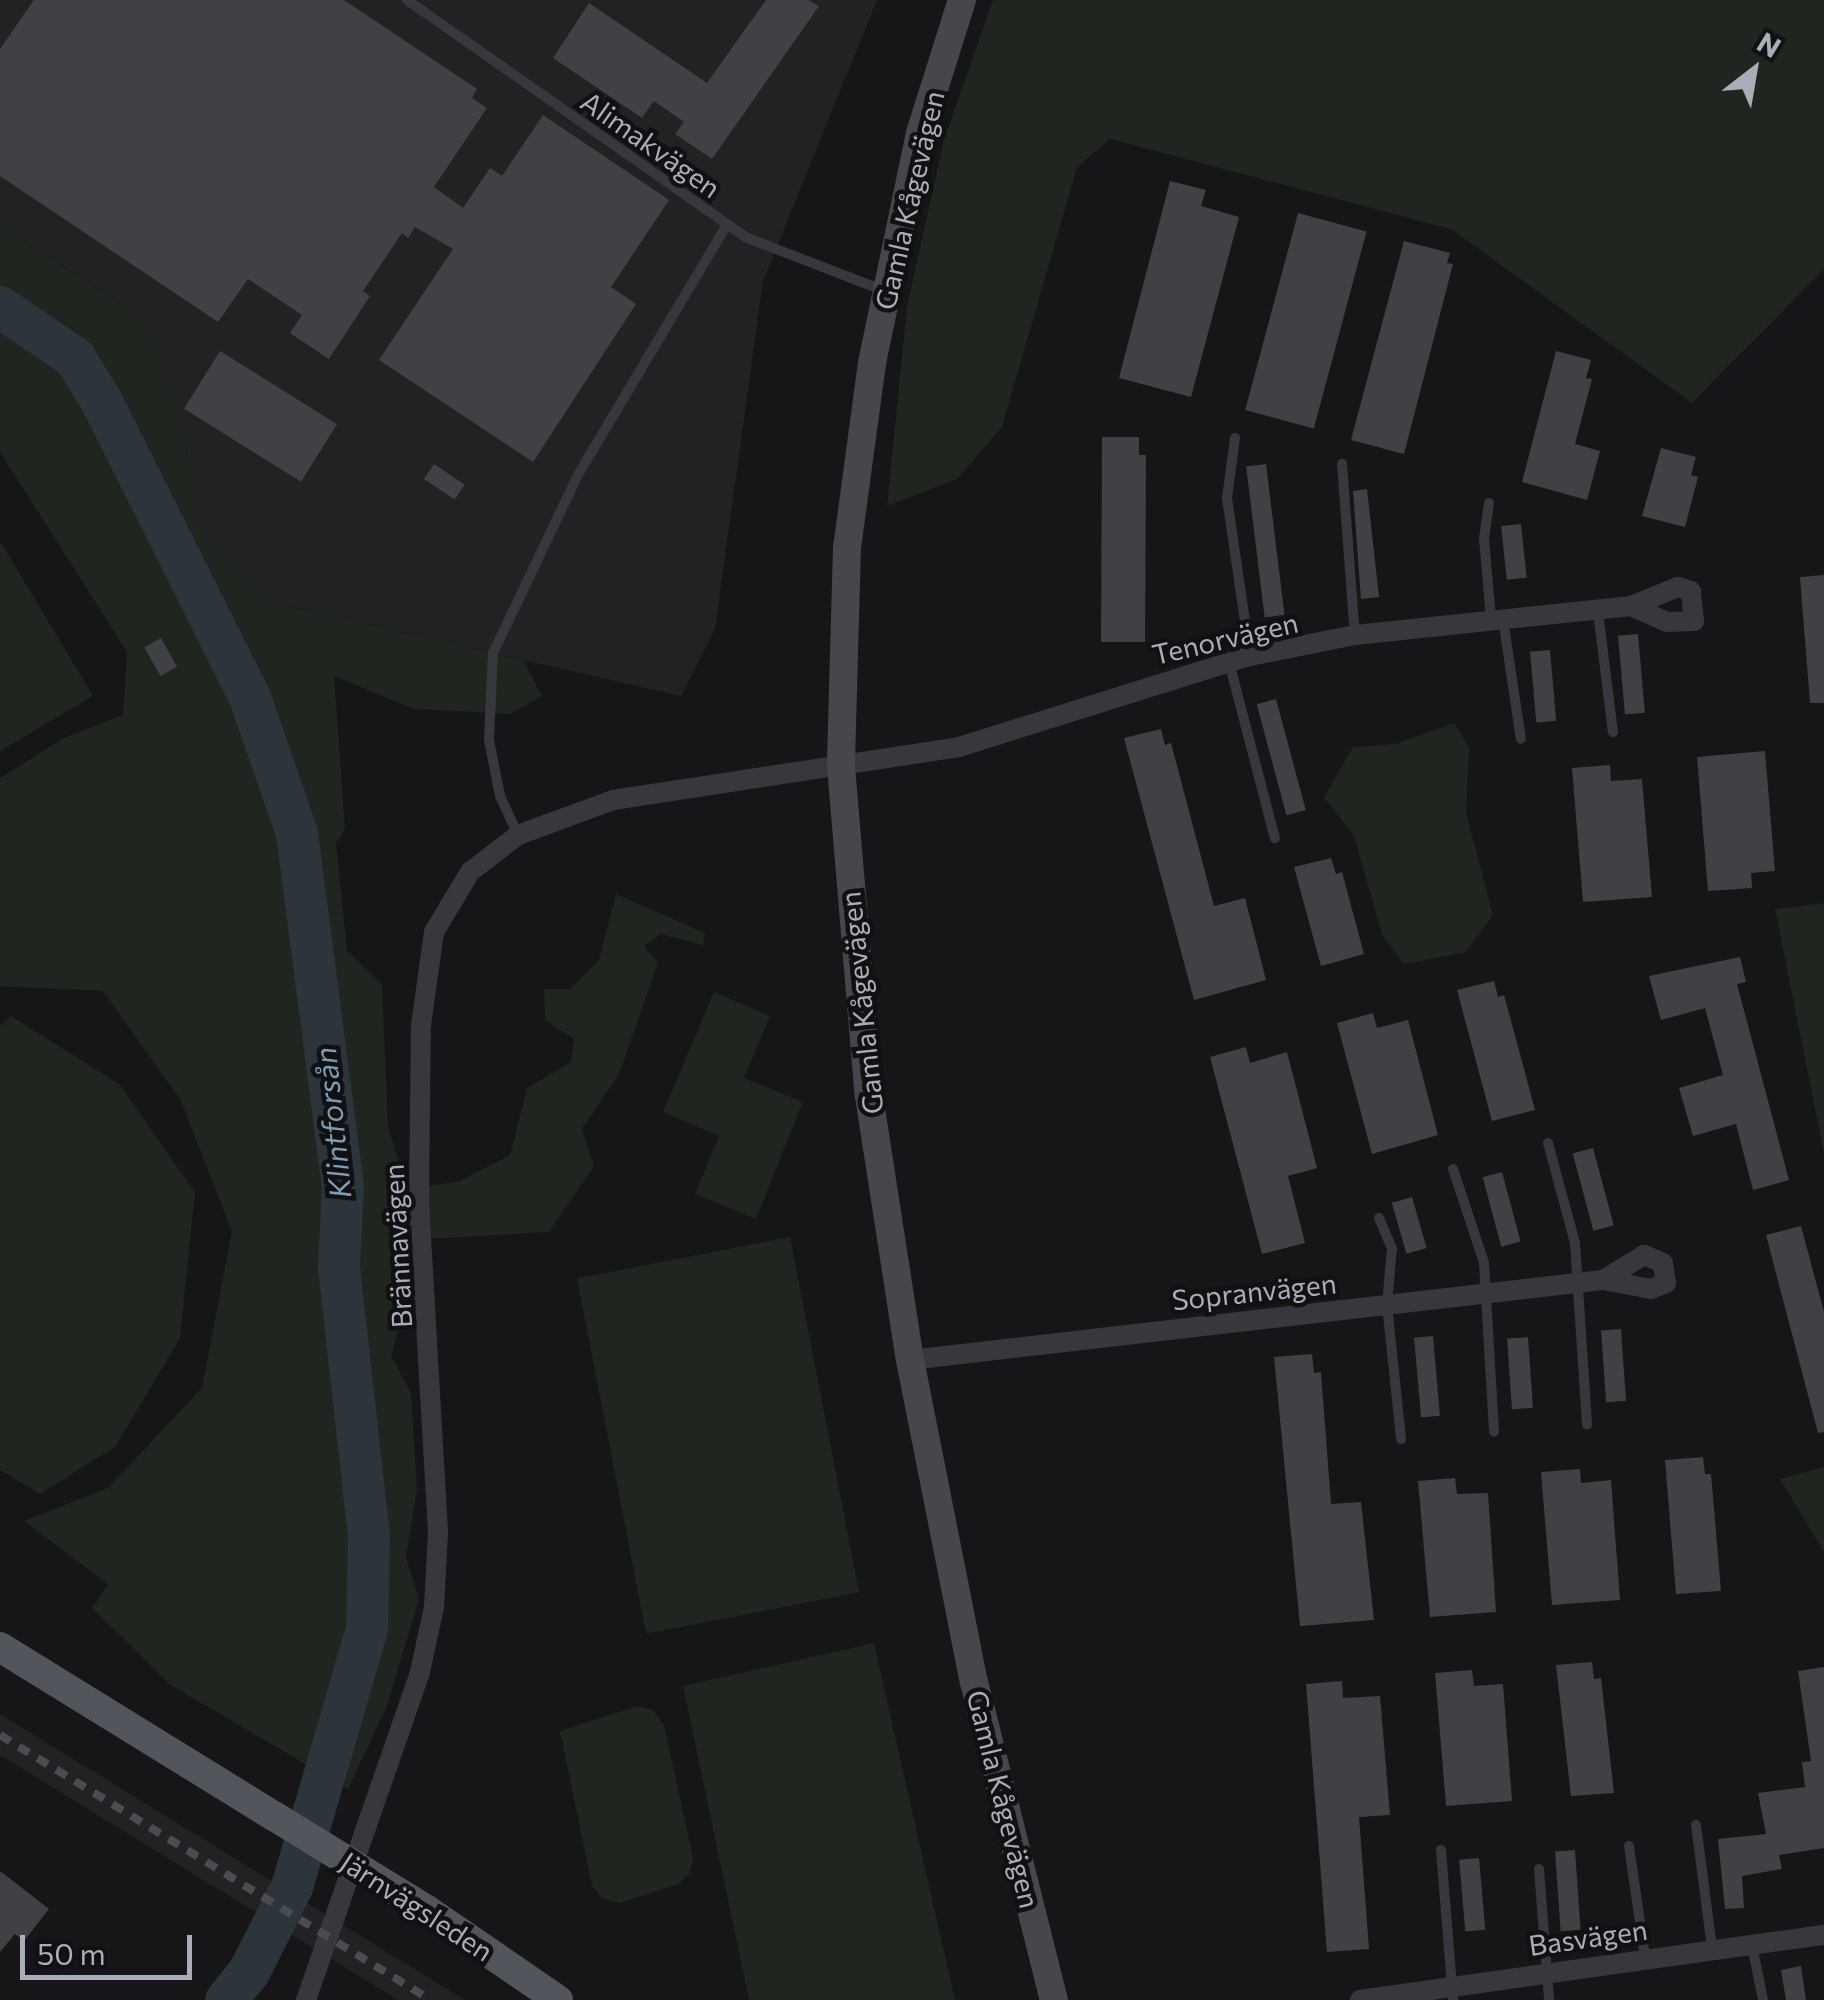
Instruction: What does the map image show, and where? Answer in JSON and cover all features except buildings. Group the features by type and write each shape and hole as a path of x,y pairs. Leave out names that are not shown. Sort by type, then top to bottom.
{"main road":[{"name":"Järnvägsleden","path":"0,1647 427,1910 558,2000"}],"street":[{"name":"Gamla Kågevägen","path":"962,0 920,133 886,291 847,547 841,766 869,1096 910,1360 974,1682 1054,2000"},
{"name":"Tenorvägen","path":"841,766 959,746 1250,656 1355,636 1631,606"},
{"name":"Brännavägen","path":"306,2000 420,1672 434,1607 438,1532 419,1203 425,976 434,932 470,872 518,834 613,800 841,766"},
{"name":"Sopranvägen","path":"910,1360 1027,1341 1387,1306 1603,1280"},
{"name":"Basvägen","path":"1360,2000 1452,1993 1544,1970 1824,1934"}],"lane":[{"name":"Alimakvägen","path":"407,0 727,225 886,291"},
{"path":"518,834 500,796 489,740 493,653 578,473 727,225"},
{"path":"1235,438 1227,498 1250,656"},
{"path":"1342,464 1355,636"},
{"path":"1489,502 1484,538 1521,739"},
{"path":"1598,612 1613,732"},
{"path":"1228,661 1275,838"},
{"path":"1548,1143 1574,1243 1586,1425"},
{"path":"1454,1170 1484,1264 1481,1295 1494,1432"},
{"path":"1379,1218 1392,1248 1387,1306 1401,1438"},
{"path":"1696,1825 1712,1949"},
{"path":"1629,1846 1645,1958"},
{"path":"1441,1850 1452,1993"},
{"path":"1539,1869 1549,2000"},
{"path":"1752,1944 1763,2000"}],"shaded area":[{"path":"0,0 877,0 763,281 715,629 681,696 270,602 201,538 178,405 145,319 0,226"},
{"path":"993,0 1824,0 1824,269 1692,403 1451,229 1110,139 1077,167 1002,427 957,479 887,506 907,306 944,140"},
{"path":"0,226 145,319 178,405 201,537 270,602 523,660 542,696 510,714 414,709 334,676 345,829 336,843 347,951 382,985 388,1126 407,1190 460,1181 510,1155 527,1088 571,1062 574,1039 545,1020 544,989 570,989 599,960 616,894 705,933 703,945 661,934 644,946 658,963 619,1074 582,1129 594,1166 549,1232 409,1240 409,1291 391,1356 411,1393 417,1489 406,1557 419,1599 387,1706 348,1789 169,1684 92,1608 108,1584 24,1521 108,1488 202,1388 232,1231 180,1099 103,991 0,986 0,778 64,738 123,715 127,652 0,452"},
{"path":"0,541 93,696 0,751"},
{"path":"1455,723 1469,748 1466,813 1493,915 1466,952 1404,964 1382,935 1354,836 1324,797 1353,747 1395,744"},
{"path":"1824,903 1824,1153 1775,909"},
{"path":"714,992 770,1016 744,1078 803,1102 756,1219 695,1194 719,1136 663,1112"},
{"path":"11,1016 119,1084 195,1192 180,1338 115,1447 40,1494 0,1470 0,1026"},
{"path":"790,1237 859,1592 646,1634 577,1278"},
{"path":"1824,1467 1824,1552 1780,1479"},
{"path":"874,1643 955,2000 749,2000 683,1686"},
{"path":"637,1706 653,1710 664,1725 693,1857 690,1873 679,1884 620,1903 603,1899 592,1886 560,1731"},
{"path":"0,1714 465,2000 398,2000 0,1755"}],"waterway":[{"name":"Klintforsån","path":"0,307 75,358 102,402 250,698 297,833 343,1185 339,1268 369,1535 367,1629 292,1887 249,1972 226,2000"}],"railway":[{"path":"0,1735 431,2000"}]}
